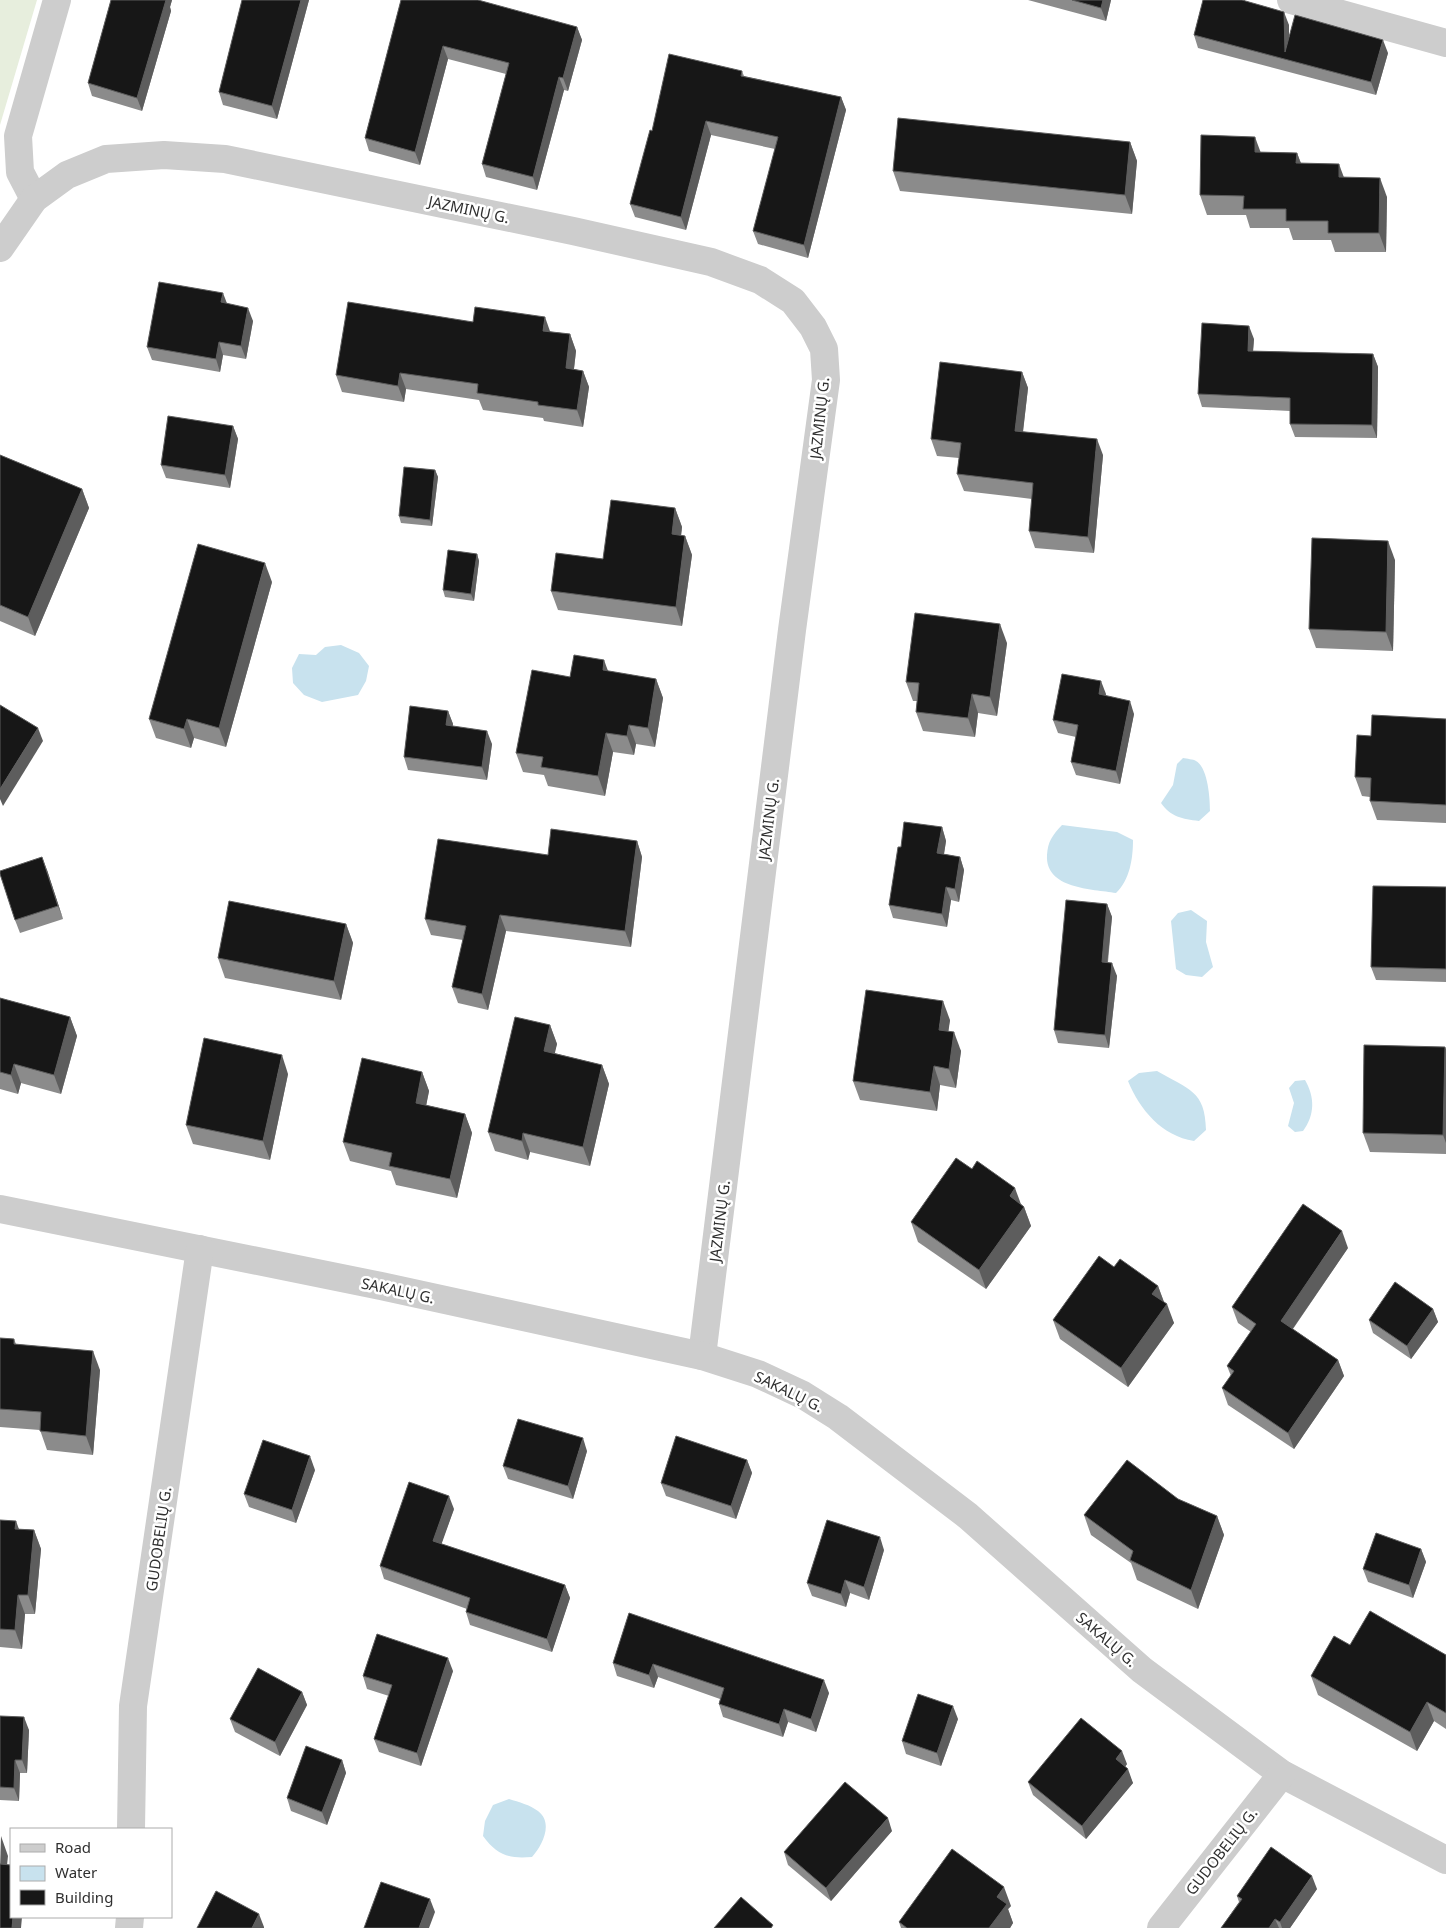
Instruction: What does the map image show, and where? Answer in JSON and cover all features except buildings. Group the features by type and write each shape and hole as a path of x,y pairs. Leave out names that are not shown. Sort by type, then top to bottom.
{"street":[{"path":"34,199 20,172 18,136 57,0"},
{"path":"1290,0 1446,43"},
{"name":"JAZMINŲ G.","path":"0,248 34,199 67,175 106,159 164,155 225,159 563,229 710,262 760,280 793,301 813,327 824,349 826,380 792,630 702,1356"},
{"name":"SAKALŲ G.","path":"0,1209 381,1286 702,1356 758,1374 803,1395 838,1417 968,1516 1142,1670 1282,1774 1446,1860"},
{"name":"GUDOBELIŲ G.","path":"131,1828 133,1706 200,1249"},
{"name":"GUDOBELIŲ G.","path":"1161,1928 1282,1774"}],"green space":[{"path":"0,0 37,0 0,125"}],"water":[{"path":"341,645 359,653 369,666 366,681 358,695 322,702 304,695 293,683 292,668 299,654 316,655 325,647"},
{"path":"1183,758 1196,761 1206,776 1210,811 1199,821 1177,816 1161,803 1173,785 1177,764"},
{"path":"1062,825 1117,832 1133,840 1128,875 1116,893 1072,885 1054,875 1048,866 1048,846"},
{"path":"1191,910 1207,921 1206,942 1213,967 1202,977 1186,975 1176,969 1171,921 1178,913"},
{"path":"1157,1071 1186,1087 1198,1099 1205,1117 1206,1130 1194,1141 1172,1134 1162,1127 1146,1111 1133,1092 1128,1081 1139,1073"},
{"path":"1305,1080 1311,1093 1312,1112 1303,1131 1295,1132 1288,1126 1294,1103 1289,1088 1295,1081"},
{"path":"509,1799 535,1809 543,1816 546,1828 545,1834 543,1841 532,1857 516,1857 498,1852 483,1836 485,1821 493,1805"}]}
